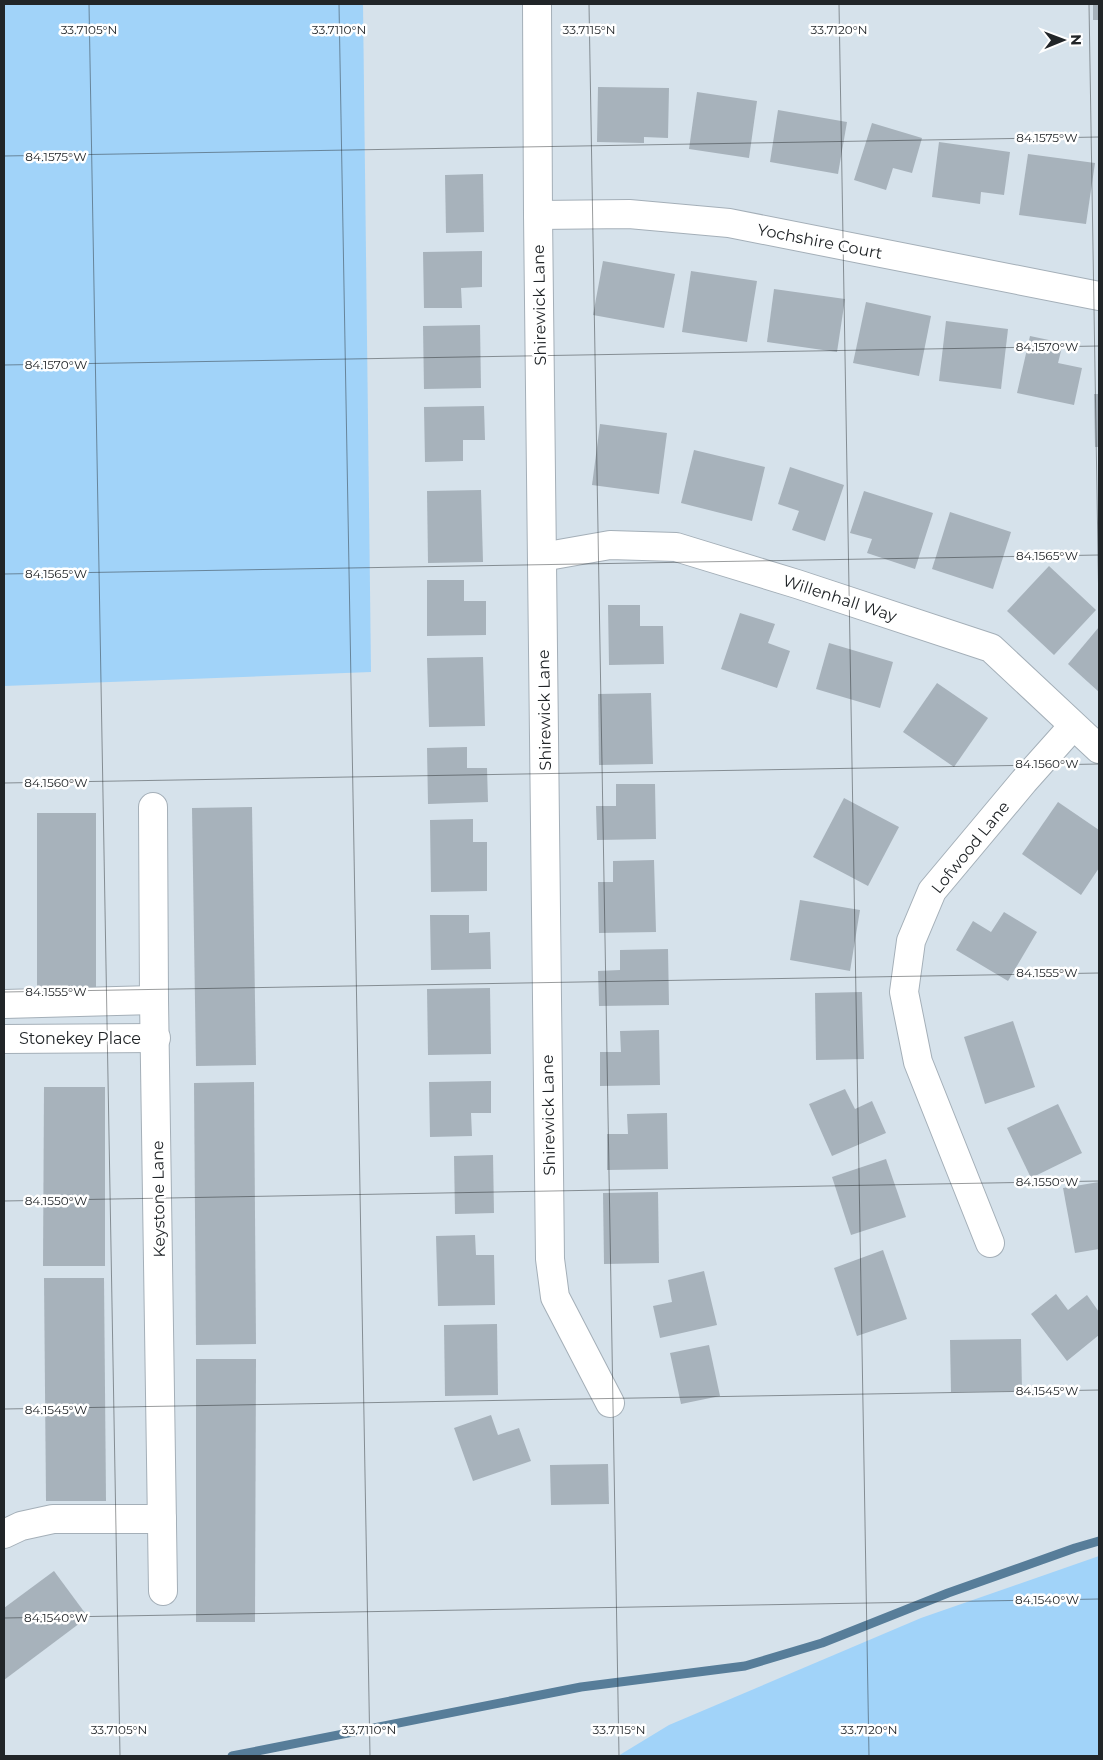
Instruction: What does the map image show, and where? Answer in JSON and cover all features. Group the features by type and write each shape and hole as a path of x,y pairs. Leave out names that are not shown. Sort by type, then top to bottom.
{"street":[{"name":"Shirewick Lane","path":"537,4 550,1259 556,1297 610,1403"},
{"name":"Yochshire Court","path":"538,215 629,214 729,223 1099,296"},
{"name":"Willenhall Way","path":"542,557 610,545 676,547 797,584 991,648 1099,749"},
{"name":"Lofwood Lane","path":"990,1243 918,1062 904,992 911,941 932,891 1024,781 1073,726"},
{"name":"Keystone Lane","path":"153,807 163,1591"},
{"path":"4,1004 154,1000"},
{"name":"Stonekey Place","path":"4,1039 156,1038"},
{"path":"4,1534 21,1526 53,1519 162,1519"}],"shaded area":[{"path":"4,4 363,4 371,672 4,686"},
{"path":"1099,1556 1099,1756 618,1756 669,1725 921,1618"}],"building":[{"path":"1093,4 1099,4 1099,20 1093,20"},
{"path":"598,87 669,88 668,138 644,137 644,143 597,142"},
{"path":"697,92 757,101 749,158 689,149"},
{"path":"778,110 847,122 838,174 770,162"},
{"path":"872,123 922,138 912,173 893,168 886,190 854,180"},
{"path":"939,142 1010,152 1004,195 981,192 980,204 932,197"},
{"path":"1028,154 1095,163 1086,224 1019,215"},
{"path":"483,174 484,232 446,233 445,175"},
{"path":"482,251 482,287 461,288 462,308 424,308 423,252"},
{"path":"603,261 675,274 664,328 593,315"},
{"path":"691,271 757,281 747,342 682,332"},
{"path":"774,289 845,299 837,352 767,342"},
{"path":"866,302 931,316 919,376 853,363"},
{"path":"946,321 1008,329 1001,389 939,381"},
{"path":"480,325 481,388 424,389 423,326"},
{"path":"1030,336 1063,343 1058,363 1082,368 1074,405 1017,393"},
{"path":"1094,394 1099,394 1099,447 1095,447"},
{"path":"484,406 485,440 463,440 463,461 425,462 424,407"},
{"path":"600,424 667,433 659,494 592,485"},
{"path":"694,450 765,467 752,521 681,503"},
{"path":"790,467 844,485 825,541 792,530 799,511 778,504"},
{"path":"481,490 483,562 428,563 427,491"},
{"path":"864,491 933,513 915,569 867,553 872,539 850,533"},
{"path":"950,512 1011,532 993,589 932,569"},
{"path":"1049,566 1096,610 1054,655 1007,611"},
{"path":"427,580 464,580 464,601 486,601 486,635 427,636"},
{"path":"608,605 640,605 640,626 663,626 664,664 609,665"},
{"path":"740,613 775,624 768,643 790,651 777,688 721,669"},
{"path":"1099,627 1099,692 1068,664"},
{"path":"829,643 893,662 880,708 816,689"},
{"path":"483,657 485,726 429,727 427,658"},
{"path":"937,683 988,718 954,767 903,732"},
{"path":"651,693 653,764 599,765 598,694"},
{"path":"467,747 467,768 487,768 488,802 428,804 427,748"},
{"path":"616,784 655,784 656,839 597,840 596,806 616,806"},
{"path":"844,798 899,827 868,886 813,857"},
{"path":"1058,802 1099,830 1099,868 1081,895 1022,854"},
{"path":"252,807 256,1065 196,1066 192,808"},
{"path":"37,813 96,813 96,991 37,990"},
{"path":"473,819 473,842 487,842 487,891 431,892 430,820"},
{"path":"654,860 656,932 599,933 598,882 613,882 613,861"},
{"path":"800,900 860,910 850,971 790,960"},
{"path":"1004,912 1037,932 1008,981 956,950 973,921 991,932"},
{"path":"430,915 469,915 469,933 490,932 491,969 431,970"},
{"path":"668,949 669,1005 599,1006 598,971 620,970 620,950"},
{"path":"490,988 491,1054 428,1055 427,989"},
{"path":"862,992 864,1059 816,1060 815,993"},
{"path":"1013,1021 1035,1087 985,1104 964,1037"},
{"path":"659,1030 660,1085 600,1086 600,1052 621,1052 620,1031"},
{"path":"491,1081 491,1113 471,1113 472,1136 430,1137 429,1082"},
{"path":"254,1082 256,1344 196,1345 194,1083"},
{"path":"44,1087 105,1087 105,1266 43,1266"},
{"path":"845,1089 855,1109 872,1101 886,1133 832,1156 809,1104"},
{"path":"1058,1104 1082,1153 1031,1178 1007,1128"},
{"path":"667,1113 668,1169 607,1170 607,1134 628,1134 627,1114"},
{"path":"493,1155 494,1213 455,1214 454,1156"},
{"path":"886,1159 906,1217 851,1235 832,1177"},
{"path":"1099,1182 1099,1249 1075,1253 1063,1188"},
{"path":"658,1192 659,1263 604,1264 603,1193"},
{"path":"475,1235 476,1255 494,1255 495,1305 438,1306 436,1236"},
{"path":"883,1250 907,1319 857,1336 834,1268"},
{"path":"704,1271 717,1325 660,1338 653,1306 672,1302 668,1280"},
{"path":"44,1278 104,1278 106,1501 46,1501"},
{"path":"1056,1294 1068,1310 1087,1295 1099,1312 1099,1335 1067,1361 1031,1314"},
{"path":"497,1324 498,1395 445,1396 444,1325"},
{"path":"1021,1339 1022,1391 951,1392 950,1340"},
{"path":"709,1345 720,1396 681,1404 670,1353"},
{"path":"196,1359 256,1359 255,1622 196,1622"},
{"path":"491,1415 498,1435 519,1428 531,1461 473,1481 454,1428"},
{"path":"608,1464 609,1504 551,1505 550,1465"},
{"path":"54,1571 88,1617 4,1680 4,1608"}],"waterway":[{"path":"232,1756 581,1687 745,1666 822,1643 948,1593 1099,1541"}]}
